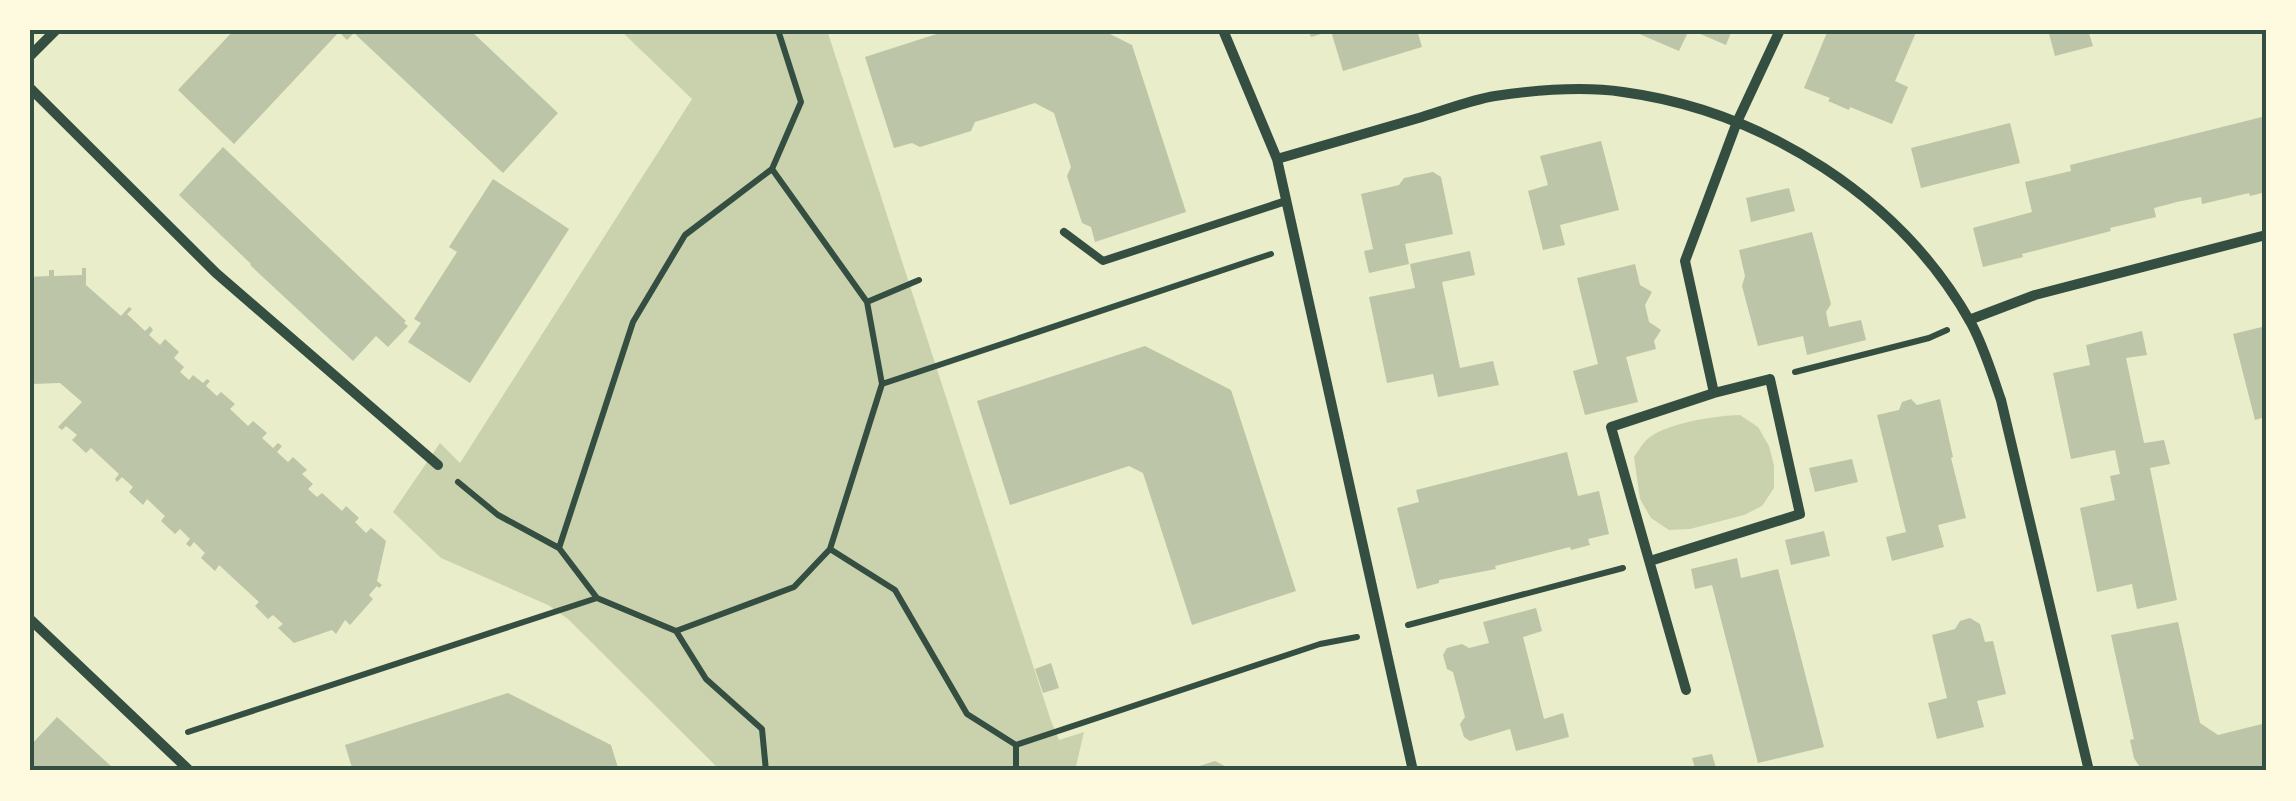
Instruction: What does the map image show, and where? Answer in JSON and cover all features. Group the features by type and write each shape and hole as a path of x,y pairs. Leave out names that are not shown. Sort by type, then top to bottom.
{"street":[{"path":"30,56 56,30"},
{"path":"1223,30 1276,159 1413,771"},
{"path":"1714,392 1685,261 1737,122 1780,30"},
{"path":"30,88 216,274 438,465"},
{"path":"1276,159 1490,97 1549,90 1620,91 1680,103 1737,122 1794,149 1838,178 1901,230 1939,276 1980,341 2001,400 2089,771"},
{"path":"1969,320 2035,295 2266,235"},
{"path":"1650,561 1800,514 1770,379 1714,392 1611,428 1686,690"},
{"path":"30,619 190,771"}],"lane":[{"path":"1064,232 1103,261 1286,201"}],"path":[{"path":"559,548 633,322 685,235 772,170 801,102 778,30"},
{"path":"676,631 794,587 830,549 882,384 867,302 772,170"},
{"path":"882,384 1296,245"},
{"path":"867,302 919,280"},
{"path":"1770,379 1929,338 1969,320"},
{"path":"438,465 498,515 559,548 597,598 676,631 706,678 762,729 766,771"},
{"path":"830,549 895,590 967,714 1016,745"},
{"path":"1016,745 1320,644 1382,632 1650,561"},
{"path":"158,742 597,598"},
{"path":"1016,745 1016,771"}],"green space":[{"path":"620,30 827,30 1051,721 1059,740 1084,732 1075,771 721,771 568,619 548,605 441,558 393,512 440,443 460,463 692,99"},
{"path":"1740,415 1758,427 1774,466 1774,488 1762,506 1744,515 1690,529 1669,530 1651,518 1640,499 1634,457 1645,441 1681,424"}],"building":[{"path":"234,30 470,30 558,113 503,173 354,33 347,40 339,32 234,144 178,90"},
{"path":"949,30 1102,30 1132,45 1186,212 1095,242 1091,227 1082,223 1067,176 1071,167 1054,113 1035,103 975,122 971,131 920,147 912,143 894,148 865,57"},
{"path":"1308,30 1417,30 1422,47 1343,71 1331,31 1311,37"},
{"path":"1630,30 1689,30 1679,51"},
{"path":"1691,30 1732,30 1726,45"},
{"path":"1828,30 1917,30 1895,81 1908,87 1892,124 1850,107 1849,110 1804,88"},
{"path":"2048,30 2088,30 2093,46 2055,56"},
{"path":"2266,116 2266,192 2202,204 2201,197 2154,208 2156,217 1983,267 1973,228 2032,212 2025,182 2071,171 2070,165"},
{"path":"2010,123 2020,163 1921,188 1911,148"},
{"path":"1601,141 1619,210 1560,225 1565,245 1543,250 1528,191 1548,185 1540,156"},
{"path":"223,147 406,321 408,326 388,347 376,336 353,361 179,195"},
{"path":"1433,172 1441,177 1453,234 1405,244 1409,264 1369,273 1364,251 1373,249 1361,194"},
{"path":"493,179 569,229 470,383 408,342 421,323 414,319 457,252 449,247"},
{"path":"1789,188 1795,211 1751,222 1746,198"},
{"path":"1812,232 1831,304 1826,312 1829,327 1861,320 1866,340 1807,355 1803,336 1758,346 1742,286 1745,276 1739,250"},
{"path":"1470,251 1475,275 1442,282 1460,368 1493,361 1499,385 1438,397 1433,374 1387,383 1369,297 1415,288 1410,264"},
{"path":"1635,264 1640,285 1652,292 1645,305 1649,322 1661,330 1654,341 1656,349 1626,357 1638,402 1585,415 1573,371 1598,364 1577,278"},
{"path":"82,268 86,268 86,285 121,316 129,307 132,309 127,314 145,331 150,326 153,330 149,335 160,345 165,339 179,352 174,358 184,367 180,372 189,380 193,375 203,383 210,381 206,386 235,404 230,409 248,426 253,421 267,433 262,438 273,448 278,443 282,446 277,452 288,462 293,457 307,470 302,474 313,484 308,489 317,497 322,493 342,511 346,506 359,518 355,522 366,533 371,528 386,541 377,581 382,585 369,595 373,599 350,625 345,620 336,634 332,630 294,643 278,628 283,624 273,615 268,619 255,606 259,602 219,565 215,571 201,558 205,553 194,542 190,547 186,544 190,539 180,529 175,534 161,521 165,516 147,499 143,505 129,492 133,487 122,477 117,482 119,474 91,448 86,453 72,440 77,435 66,426 62,430 58,427 82,402 60,383 30,387 30,277 49,276 49,270 54,270 54,276 82,275"},
{"path":"2266,326 2266,417 2255,420 2233,334"},
{"path":"2142,331 2147,355 2126,358 2144,443 2164,440 2170,464 2150,468 2177,600 2137,609 2132,584 2097,592 2080,508 2115,500 2110,476 2120,474 2115,450 2071,459 2053,373 2090,365 2086,345"},
{"path":"1145,346 1231,390 1296,591 1192,625 1143,473 1129,466 1010,505 977,401"},
{"path":"1911,399 1917,405 1940,399 1966,518 1938,525 1944,547 1892,561 1886,537 1906,532 1877,415 1899,410 1902,402"},
{"path":"1567,452 1578,496 1599,491 1609,534 1588,539 1590,545 1439,580 1417,589 1397,508 1419,502 1416,490"},
{"path":"1852,459 1858,482 1815,492 1809,468"},
{"path":"1824,531 1830,556 1791,565 1785,540"},
{"path":"1737,558 1741,578 1778,569 1824,747 1758,763 1712,585 1695,589 1691,569"},
{"path":"1536,608 1542,631 1523,637 1544,719 1563,713 1569,737 1516,751 1510,729 1470,741 1464,737 1460,724 1465,717 1453,672 1447,669 1443,655 1447,648 1462,644 1469,648 1489,643 1483,622"},
{"path":"1970,618 1980,624 1985,642 1993,641 2006,694 1977,701 1984,727 1937,739 1928,703 1947,698 1932,635 1955,629 1960,621"},
{"path":"2178,622 2200,723 2218,735 2266,723 2266,771 2142,771 2134,758 2130,740 2134,739 2111,635"},
{"path":"1051,663 1059,688 1043,693 1035,669"},
{"path":"508,693 611,745 619,771 353,771 345,745"},
{"path":"57,717 112,767 109,771 35,771 30,767 30,746"},
{"path":"1712,754 1717,771 1696,771 1692,758"},
{"path":"1215,761 1234,771 1187,771 1187,770"}]}
